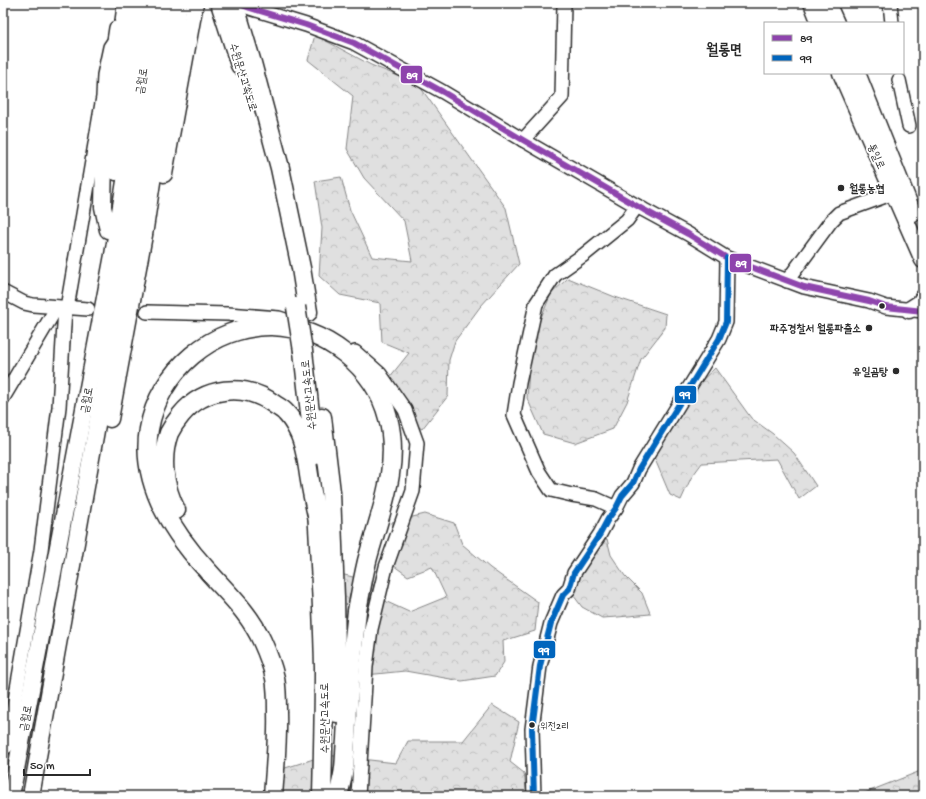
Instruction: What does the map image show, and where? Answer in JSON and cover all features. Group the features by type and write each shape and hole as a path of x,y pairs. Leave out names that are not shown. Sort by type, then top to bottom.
{"highway":[{"name":"수원문산고속도로","path":"220,3 246,65"},
{"name":"수원문산고속도로","path":"234,3 246,65 249,93 261,136 302,309 309,353 322,410 330,492 335,614 337,796"},
{"path":"273,796 278,728 275,679 270,660 262,640 246,613 202,565 173,526 162,507 155,490 147,450 149,428 155,406 172,375 186,360 201,348 232,332 272,326 305,332 340,350 354,362 367,375 377,389 388,418 392,439 392,462 388,489 367,563 358,609 351,667 344,769 337,796"},
{"name":"수원문산고속도로","path":"309,353 311,422 318,520 324,667 322,796"},
{"path":"281,796 286,737 286,693 281,664 273,642 264,624 251,606 196,543 183,524 172,503 166,483 164,462 166,445 170,432 177,420 186,409 196,401 219,391 232,390 249,392 260,395 270,401 286,413 298,430 304,446 318,520"}],"main road":[{"path":"108,230 103,207 104,159 126,3"},
{"path":"42,632 36,613 108,230 139,3"},
{"name":"금월로","path":"11,796 113,255 154,3"},
{"path":"60,636 75,601 144,235 180,3"},
{"name":"금월로","path":"31,796 126,264 180,3"},
{"path":"812,3 820,22"},
{"path":"827,3 836,22"},
{"name":"통일로","path":"841,74 923,260"},
{"name":"통일로","path":"858,74 923,236"},
{"path":"916,310 923,298"}],"street":[{"path":"3,749 7,746 41,550 59,407 63,307 103,97 104,75 110,47 114,41 120,3"},
{"path":"238,3 306,25 354,43 443,92 727,258 804,287 869,301 886,307 916,310"},
{"path":"523,140 562,97 564,3"},
{"path":"890,3 892,22"},
{"path":"897,75 909,126"},
{"path":"787,280 831,221 839,213 894,193"},
{"path":"616,508 596,499 551,490 539,472 514,415 519,383 536,304 555,275 585,254 626,220 637,206"},
{"path":"534,796 532,729 540,666 549,630 563,595 569,589 574,573 600,534 622,496 633,483 639,469 715,346 726,322 727,258"},
{"path":"3,292 24,303 33,305 88,309"},
{"path":"3,398 63,307"},
{"path":"147,312 228,314 279,318 326,335 352,349 380,374 405,410 417,443 413,491 386,567 371,629 366,667 358,796"}],"green space":[{"path":"315,35 371,65 418,84 506,208 519,264 480,307 455,341 449,360 448,396 422,429 396,413 385,383 409,353 382,342 380,303 340,295 319,276 322,228 315,181 341,177 350,210 372,257 412,261 404,221 364,178 347,149 353,96 308,60"},
{"path":"568,278 615,297 666,314 665,328 641,359 627,402 613,429 575,443 543,434 527,398 531,341 551,294"},
{"path":"715,368 751,418 773,434 794,453 816,486 799,499 777,459 702,463 691,478 681,500 670,495 654,457 698,384"},
{"path":"425,514 454,523 462,544 490,568 538,602 535,631 503,641 504,662 495,676 462,681 405,671 366,675 347,645 336,573 370,581 387,602 409,612 446,597 432,567 408,576 390,563 392,522"},
{"path":"607,539 611,555 625,576 642,593 650,614 602,618 582,607 571,592 596,546"},
{"path":"492,705 519,722 510,762 524,773 527,796 283,796 279,770 326,755 396,763 408,741 463,741"},
{"path":"923,770 923,796 857,796"}],"transit line":[{"name":"89","path":"237,3 306,25 354,43 443,92 727,258 804,287 869,301 886,307 923,311"},
{"name":"99","path":"534,796 532,729 540,666 551,623 563,595 569,589 574,573 600,534 622,496 633,483 639,469 719,339 726,322 727,258"}],"place":[{"name":"월롱농협","path":"841,188"},
{"name":"파주경찰서 월롱파출소","path":"869,328"},
{"name":"유일곰탕","path":"896,371"},
{"name":"위전2리","path":"532,725"}],"district":[{"name":"월롱면","path":"724,49"}]}
